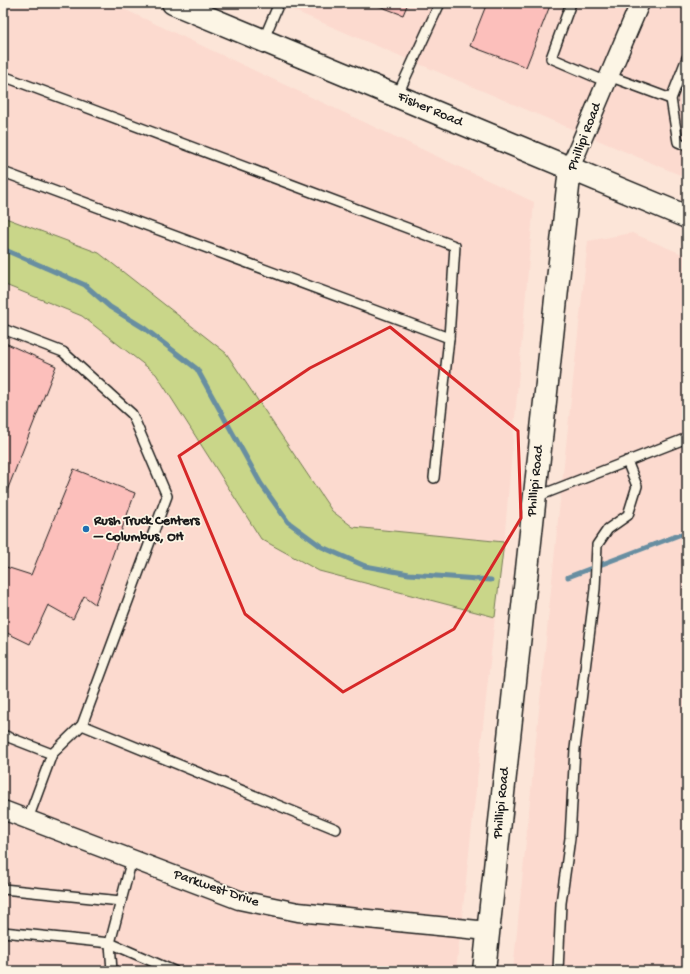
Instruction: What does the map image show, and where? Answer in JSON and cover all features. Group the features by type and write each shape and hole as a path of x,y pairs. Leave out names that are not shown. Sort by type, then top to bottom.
{"main road":[{"name":"Fisher Road","path":"173,3 687,217"},
{"name":"Phillipi Road","path":"484,971 570,168"}],"street":[{"name":"Phillipi Road","path":"570,168 640,3"},
{"name":"Parkwest Drive","path":"3,810 239,900 298,912 488,931"}],"lane":[{"path":"264,41 279,3"},
{"path":"397,96 440,3"},
{"path":"571,3 550,58 608,79 671,99"},
{"path":"687,58 671,99 678,142 687,146"},
{"path":"3,76 455,246 449,338 434,478"},
{"path":"3,172 449,338"},
{"path":"3,329 63,352 132,414 167,496 82,725 52,754 28,820"},
{"path":"535,497 627,460 687,438"},
{"path":"558,971 561,902 570,838 575,749 595,589 597,545 608,529 628,515 638,486 627,460"},
{"path":"82,725 336,829"},
{"path":"3,735 52,754"},
{"path":"112,971 110,943 132,859"},
{"path":"3,889 121,901"},
{"path":"3,932 110,943 174,971"}],"highlighted area":[{"path":"390,327 518,431 521,518 454,629 343,692 245,614 179,456 310,368"}],"shaded area":[{"path":"3,3 111,3 534,202 504,542 353,527 332,511 99,253 3,217"},
{"path":"276,3 687,3 687,178"},
{"path":"632,233 687,256 687,971 513,971 558,520 588,241"},
{"path":"3,284 82,316 156,374 261,539 319,571 495,617 456,971 3,971"}],"green space":[{"path":"3,217 99,253 226,353 332,511 353,527 504,542 495,617 319,571 261,539 156,374 82,316 3,284"}],"building":[{"path":"371,3 408,3 403,15"},
{"path":"487,3 551,3 526,67 470,46"},
{"path":"3,342 56,366 3,501"},
{"name":"Rush Truck Centers – Columbus, OH","path":"74,469 135,493 95,604 84,596 73,619 48,605 30,644 3,631 3,566 31,575"}],"waterway":[{"path":"3,249 85,285 110,307 144,328 197,369 261,484 288,522 322,547 365,566 409,574 491,580"},
{"path":"568,577 687,532"}],"place":[{"name":"Rush Truck Centers – Columbus, OH","path":"86,529"}]}
